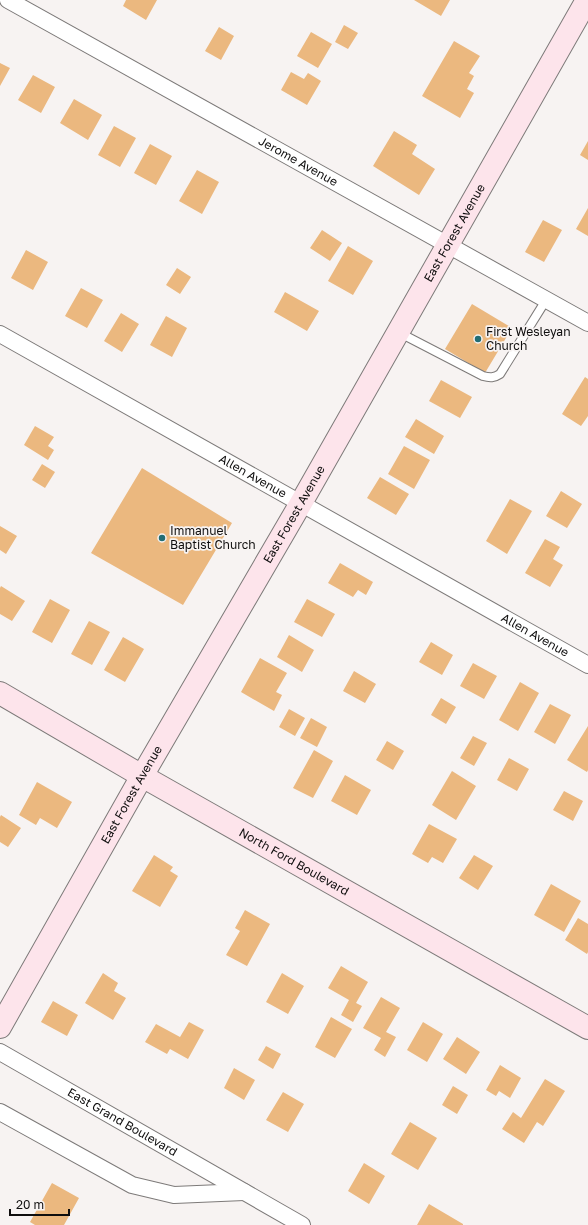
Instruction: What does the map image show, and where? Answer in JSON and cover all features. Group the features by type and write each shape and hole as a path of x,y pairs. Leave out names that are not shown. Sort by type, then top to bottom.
{"street":[{"name":"Jerome Avenue","path":"8,0 588,323"},
{"name":"East Forest Avenue","path":"0,1027 142,776 301,503 587,0"},
{"name":"Allen Avenue","path":"0,334 588,665"},
{"name":"North Ford Boulevard","path":"0,693 142,776 588,1028"},
{"name":"East Grand Boulevard","path":"0,1052 302,1225"},
{"path":"0,1112 132,1185 174,1196 244,1192"}],"lane":[{"path":"398,332 483,376 489,378 495,377 500,374 546,300"}],"building":[{"path":"126,0 157,0 146,20 123,6"},
{"path":"414,0 450,0 441,16"},
{"path":"344,25 358,33 348,49 335,42"},
{"path":"219,27 234,36 221,60 205,51"},
{"path":"311,32 332,44 318,68 297,56"},
{"path":"454,41 480,56 469,73 474,76 467,89 474,93 460,118 422,96"},
{"path":"0,63 10,68 0,86"},
{"path":"291,72 304,79 308,73 321,81 307,105 281,90"},
{"path":"33,75 55,87 41,113 18,100"},
{"path":"74,99 102,115 88,140 60,123"},
{"path":"114,126 136,138 120,167 98,155"},
{"path":"394,131 417,145 412,154 435,169 419,195 373,166"},
{"path":"588,141 588,160 580,155"},
{"path":"150,144 172,156 156,185 134,173"},
{"path":"197,170 219,182 202,214 179,201"},
{"path":"588,208 588,236 576,229"},
{"path":"543,220 562,230 544,262 525,252"},
{"path":"322,230 342,243 330,261 310,248"},
{"path":"348,246 373,261 353,295 328,281"},
{"path":"26,250 48,262 33,290 11,278"},
{"path":"177,268 191,277 180,294 166,285"},
{"path":"81,288 103,300 87,328 65,316"},
{"path":"285,292 319,311 307,331 274,312"},
{"name":"First Wesleyan Church","path":"472,304 512,328 485,373 445,349"},
{"path":"121,313 139,324 122,352 104,341"},
{"path":"166,316 187,328 172,357 150,345"},
{"path":"585,377 588,379 588,416 581,426 562,414"},
{"path":"441,380 472,397 460,418 429,401"},
{"path":"416,419 444,436 434,454 405,437"},
{"path":"35,426 54,437 48,446 54,450 48,460 24,445"},
{"path":"404,446 430,460 414,489 388,474"},
{"path":"42,464 55,472 45,488 32,480"},
{"name":"Immanuel Baptist Church","path":"142,468 232,523 183,605 91,553"},
{"path":"380,477 409,494 396,515 367,498"},
{"path":"561,491 582,504 567,528 546,516"},
{"path":"510,499 532,511 507,554 486,541"},
{"path":"0,526 17,536 6,554 0,550"},
{"path":"545,539 560,547 553,559 563,565 550,587 525,573"},
{"path":"340,563 373,582 366,595 358,590 353,597 328,583"},
{"path":"1,586 25,601 12,621 0,614"},
{"path":"50,599 70,610 52,643 32,632"},
{"path":"307,599 335,614 322,637 294,622"},
{"path":"89,621 110,632 92,665 71,654"},
{"path":"289,635 314,650 302,672 277,657"},
{"path":"123,637 144,649 125,682 104,670"},
{"path":"431,642 453,655 442,675 419,662"},
{"path":"260,658 287,673 276,692 282,695 274,711 241,692"},
{"path":"473,663 497,676 484,699 460,686"},
{"path":"354,671 376,684 365,703 343,691"},
{"path":"520,682 539,693 518,731 499,720"},
{"path":"441,698 456,707 446,724 431,715"},
{"path":"550,704 571,715 555,744 534,732"},
{"path":"289,709 305,718 295,736 279,727"},
{"path":"311,718 327,727 317,747 300,738"},
{"path":"588,726 588,770 587,772 567,760"},
{"path":"473,736 487,743 474,766 460,758"},
{"path":"387,741 404,751 393,770 376,760"},
{"path":"314,750 333,761 313,798 293,788"},
{"path":"509,758 529,769 517,791 497,780"},
{"path":"452,771 476,786 456,820 432,805"},
{"path":"345,775 371,790 357,815 331,801"},
{"path":"37,782 72,802 57,828 40,818 36,825 19,815"},
{"path":"564,791 583,801 573,821 553,810"},
{"path":"1,815 21,828 8,847 0,842"},
{"path":"429,824 457,839 443,863 432,857 428,863 412,854"},
{"path":"154,855 173,867 170,871 178,876 160,907 132,891"},
{"path":"474,855 493,866 478,890 459,878"},
{"path":"551,884 581,901 564,932 534,915"},
{"path":"245,910 270,924 247,966 226,955 240,931 235,928"},
{"path":"578,918 588,924 587,954 565,940"},
{"path":"341,966 368,982 356,1003 362,1006 353,1022 341,1015 349,1000 328,988"},
{"path":"103,973 118,983 114,991 126,998 113,1020 85,1003"},
{"path":"282,973 304,986 288,1014 266,1002"},
{"path":"381,997 400,1008 386,1032 396,1037 385,1057 374,1050 381,1038 363,1028"},
{"path":"53,1001 78,1015 67,1036 41,1022"},
{"path":"331,1017 352,1029 335,1058 315,1047"},
{"path":"189,1022 204,1030 188,1059 170,1049 167,1054 145,1042 156,1024 180,1037"},
{"path":"423,1022 443,1034 427,1062 407,1050"},
{"path":"457,1037 480,1052 466,1074 443,1059"},
{"path":"266,1046 281,1054 273,1069 258,1060"},
{"path":"500,1065 521,1078 510,1098 499,1091 496,1096 486,1090"},
{"path":"234,1068 255,1080 244,1100 224,1088"},
{"path":"545,1079 565,1091 543,1126 537,1122 524,1143 502,1129 513,1112 521,1118"},
{"path":"453,1086 468,1095 457,1114 442,1105"},
{"path":"283,1092 304,1104 288,1132 266,1120"},
{"path":"410,1122 437,1138 418,1170 391,1154"},
{"path":"364,1163 385,1176 369,1204 348,1191"},
{"path":"52,1183 79,1198 64,1225 35,1225 30,1222"},
{"path":"429,1204 463,1224 463,1225 417,1225"}],"place":[{"name":"First Wesleyan Church","path":"478,339"},
{"name":"Immanuel Baptist Church","path":"162,538"}]}
